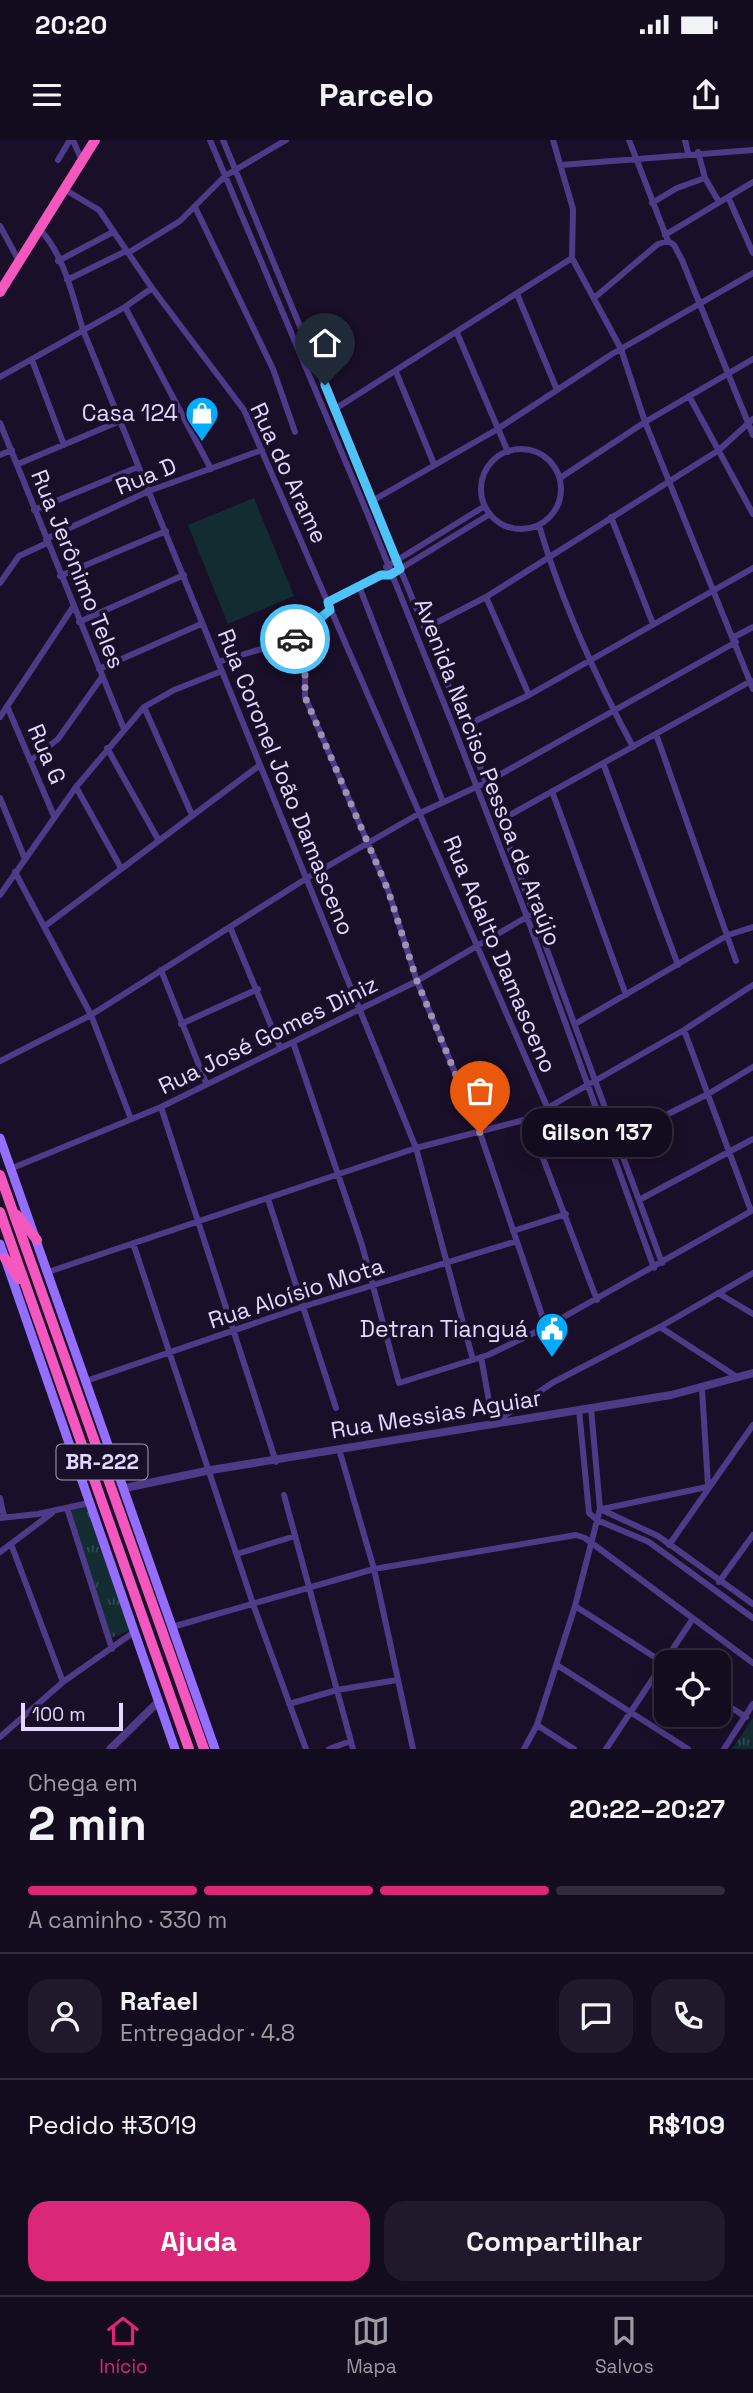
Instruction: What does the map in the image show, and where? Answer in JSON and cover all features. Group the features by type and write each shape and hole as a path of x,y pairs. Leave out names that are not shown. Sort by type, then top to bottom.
{"highway":[{"path":"0,292 82,161 90,143"},
{"name":"BR-222","path":"0,1175 204,1749"},
{"path":"11,1206 37,1240"},
{"name":"BR-222","path":"0,1212 188,1749"},
{"path":"1,1249 27,1291"}],"main road":[{"path":"0,1138 215,1749"},
{"name":"BR-222","path":"1,1249 175,1749"}],"street":[{"path":"58,160 71,140 82,161"},
{"name":"Avenida Narciso Pessoa de Araújo","path":"210,140 575,1024 592,1083 662,1263"},
{"name":"Avenida Narciso Pessoa de Araújo","path":"223,140 465,726 529,915 592,1083 654,1268"},
{"path":"67,280 127,252 180,222 234,169 286,140"},
{"path":"553,140 573,209 572,258 621,349 645,422 752,680 753,689"},
{"path":"629,140 652,203 667,238 674,245 729,371 750,421 753,435"},
{"path":"685,140 688,153"},
{"path":"561,165 698,152 753,150"},
{"path":"698,152 705,178 719,202"},
{"path":"652,203 677,188 705,178"},
{"path":"594,298 658,244 753,182"},
{"name":"Rua do Arame","path":"64,189 96,208 152,288 244,410 420,813"},
{"path":"728,197 753,253"},
{"path":"195,207 273,369 295,432"},
{"path":"0,226 19,261"},
{"name":"Rua Coronel João Damasceno","path":"39,229 50,242 67,280 83,330 184,575 201,624 416,1148 472,1360"},
{"path":"58,261 113,232"},
{"path":"335,409 572,258"},
{"path":"372,501 496,430 621,349 753,273"},
{"path":"0,377 125,307 152,288"},
{"path":"517,294 557,390"},
{"path":"125,307 211,469"},
{"path":"457,333 496,430 508,452"},
{"path":"560,478 645,422 753,359"},
{"path":"32,360 64,445"},
{"path":"396,372 434,464"},
{"path":"689,396 753,514"},
{"path":"18,464 120,421"},
{"path":"426,628 485,597 719,450 750,421"},
{"name":"Rua Jerônimo Teles","path":"0,423 72,607 124,729"},
{"path":"526,449 537,452 555,467 560,478 561,489 555,510 539,525 528,529 507,527 489,514 481,493 486,470 493,460 508,452 526,449"},
{"path":"0,455 12,450"},
{"name":"Rua D","path":"0,583 19,556 47,541 149,491 262,450"},
{"path":"34,510 138,467"},
{"path":"381,575 387,565 485,506"},
{"path":"218,662 295,639 329,606 359,586 381,575 390,575 489,514"},
{"path":"611,517 653,624"},
{"path":"539,525 548,555 591,658 633,747"},
{"path":"60,576 166,531"},
{"path":"465,726 529,695 753,568"},
{"path":"79,622 184,575"},
{"path":"359,586 443,802"},
{"path":"485,597 529,695"},
{"path":"0,717 72,607"},
{"path":"99,669 201,624"},
{"path":"0,1061 91,1015 307,878 420,813 477,788 614,711 753,627"},
{"path":"295,639 305,666 305,697 388,890 417,981 480,1133 547,1327"},
{"path":"0,895 76,787 144,707 174,690 222,671"},
{"path":"30,761 58,740 102,677"},
{"path":"499,821 752,680"},
{"name":"Rua G","path":"7,706 54,816"},
{"path":"144,707 192,815"},
{"path":"656,734 736,961"},
{"path":"107,748 159,841"},
{"path":"603,763 678,964"},
{"path":"45,926 260,765"},
{"path":"76,787 121,868"},
{"path":"552,792 626,995"},
{"path":"0,798 24,859"},
{"name":"Rua Adalto Damasceno","path":"420,813 548,1109"},
{"path":"15,872 91,1015 131,1119"},
{"name":"Rua José Gomes Diniz","path":"10,1169 161,1107 417,981 529,915"},
{"path":"230,927 280,1047"},
{"path":"575,1024 728,935 753,927"},
{"path":"161,970 206,1083"},
{"path":"48,1272 416,1148 528,1119 684,1030 753,985"},
{"path":"181,1024 258,989"},
{"path":"293,1042 373,1286 399,1383 481,1357 547,1327 752,1211 684,1030"},
{"path":"616,1140 708,1094 753,1067"},
{"path":"161,1107 276,1462"},
{"path":"528,1119 597,1300"},
{"path":"639,1200 753,1139"},
{"path":"268,1199 336,1408"},
{"path":"513,1231 566,1214"},
{"name":"Rua Aloísio Mota","path":"86,1381 302,1307 517,1241"},
{"path":"133,1243 168,1354 211,1470 253,1604 306,1749"},
{"path":"481,1357 493,1423 552,1383 660,1327 753,1272"},
{"path":"718,1293 753,1314"},
{"path":"660,1327 737,1377"},
{"name":"Rua Messias Aguiar","path":"125,1488 211,1470 276,1462 339,1449 702,1389 753,1373"},
{"path":"702,1389 708,1487"},
{"path":"524,1749 537,1725 575,1606 600,1509 591,1408"},
{"path":"579,1410 586,1506 597,1520 649,1542 753,1618"},
{"path":"580,1422 592,1422"},
{"path":"664,1553 753,1425"},
{"path":"339,1449 374,1569 413,1749"},
{"path":"582,1452 595,1451"},
{"path":"600,1509 708,1487"},
{"path":"284,1495 353,1749"},
{"path":"0,1498 2,1517 39,1517 89,1503"},
{"path":"67,1508 112,1649"},
{"path":"600,1509 670,1544 753,1604"},
{"path":"0,1552 39,1517"},
{"path":"172,1627 374,1569 576,1535 592,1543 753,1663"},
{"path":"714,1589 753,1535"},
{"path":"237,1553 295,1536"},
{"path":"11,1544 63,1682"},
{"path":"575,1606 654,1657"},
{"path":"674,1650 692,1620"},
{"path":"0,1737 63,1682 134,1632"},
{"path":"556,1665 688,1749"},
{"path":"606,1749 654,1679"},
{"path":"289,1704 337,1689 397,1680"},
{"path":"110,1749 158,1702"},
{"path":"724,1749 753,1704"},
{"path":"731,1708 746,1717"},
{"path":"537,1725 575,1749"},
{"path":"329,1749 351,1741"}],"green space":[{"path":"254,498 294,596 228,624 188,525"},
{"path":"87,1506 130,1630 111,1638 69,1510"},
{"path":"753,1718 753,1749 732,1749"}],"way so far":[{"path":"295,639 305,666 305,697 388,890 417,981 480,1133"}],"place":[{"name":"Casa 124","path":"202,443"},
{"name":"Gilson 137","path":"480,1133"},
{"name":"Detran Tianguá","path":"552,1359"}],"route":[{"path":"295,639 330,610 328,602 381,575 390,575 400,569 325,385"}]}
